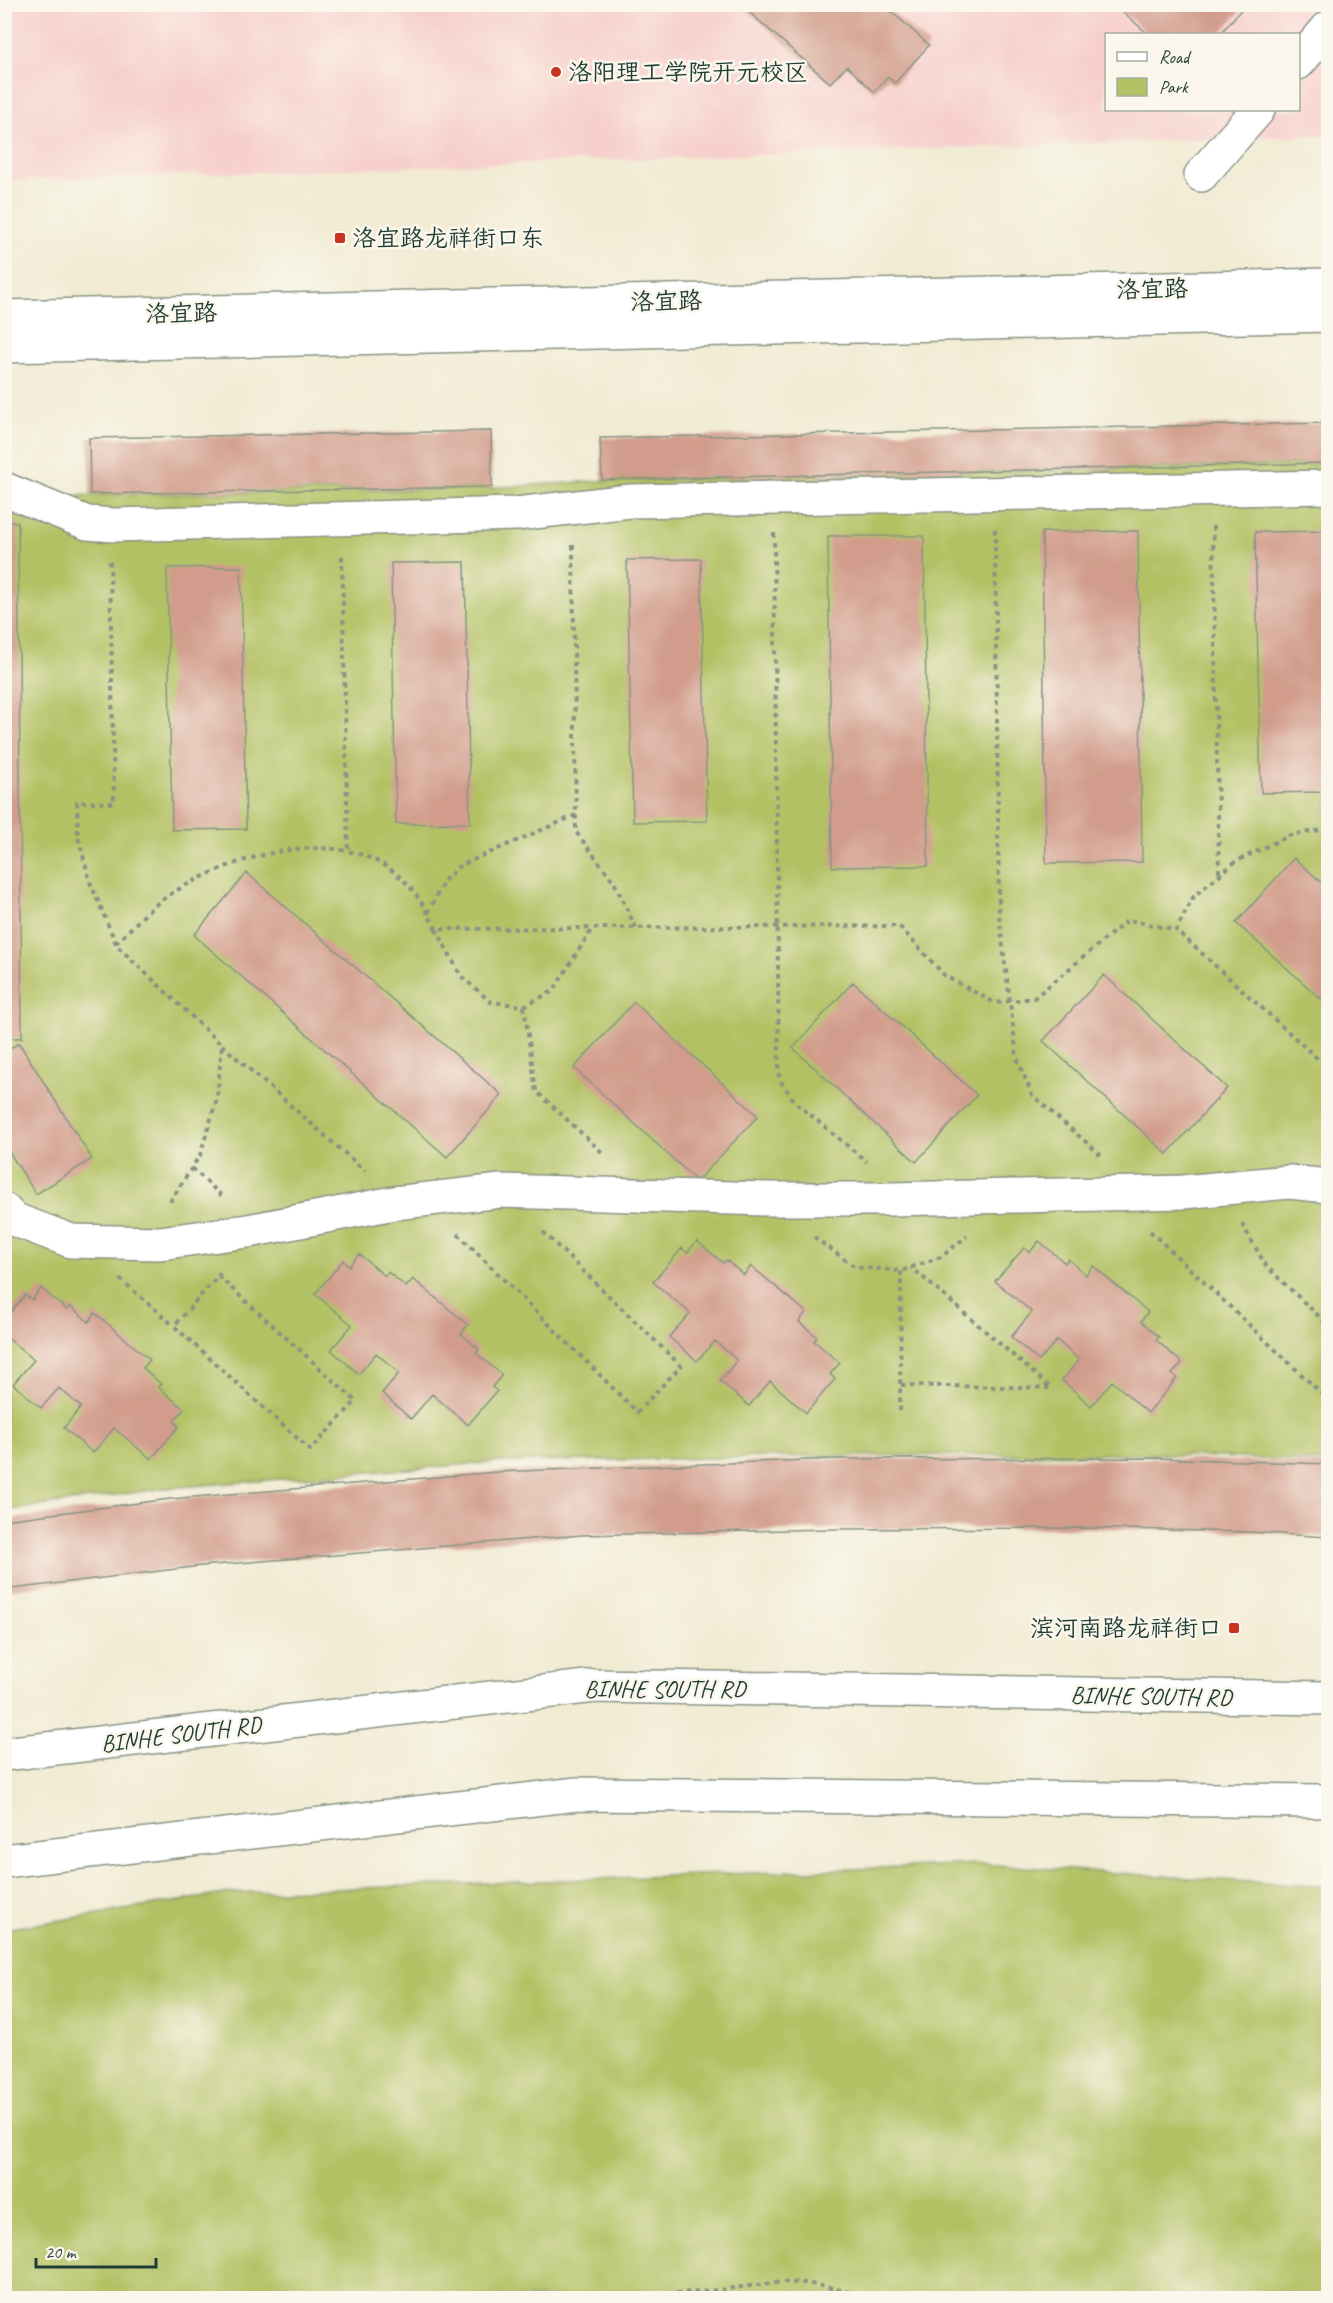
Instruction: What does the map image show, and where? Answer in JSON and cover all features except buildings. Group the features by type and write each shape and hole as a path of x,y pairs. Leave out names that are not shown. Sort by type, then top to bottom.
{"main road":[{"path":"1300,62 1329,28"},
{"path":"1201,175 1257,111"},
{"name":"洛宜路","path":"4,317 1329,285"},
{"name":"洛宜路","path":"4,346 1329,315"},
{"path":"4,489 87,523 109,525 516,514 630,501 1329,488"},
{"path":"4,1210 13,1219 77,1242 143,1243 260,1228 411,1201 501,1191 784,1199 1145,1192 1289,1182 1329,1186"},
{"name":"BINHE SOUTH RD","path":"4,1754 595,1686 1329,1698"},
{"path":"4,1861 577,1794 1329,1801"}],"path":[{"path":"1212,490 1219,876"},
{"path":"994,494 999,915 1017,1058 1032,1095 1145,1192"},
{"path":"773,498 779,1078 796,1103 912,1198"},
{"path":"573,507 576,832 614,882 636,928"},
{"path":"341,518 348,852"},
{"path":"109,525 114,803 77,802 78,836 90,882 116,943 222,1045 411,1201 637,1412 681,1366 501,1191"},
{"path":"428,914 444,880 459,866 576,815"},
{"path":"1176,930 1194,896 1236,862 1290,835 1329,829"},
{"path":"116,943 166,897 240,860 307,847 360,853 399,876 419,897 461,976 491,1002 524,1006 553,991 572,964 592,928"},
{"path":"436,929 898,926 945,976 995,1003 1034,998 1128,920 1176,930 1329,1068"},
{"path":"524,1006 536,1091 647,1195"},
{"path":"143,1243 200,1155 217,1099 222,1045"},
{"path":"174,1326 260,1228 192,1168"},
{"path":"1222,1188 1266,1266 1329,1325"},
{"path":"1110,1193 1321,1393 1329,1386"},
{"path":"784,1199 806,1231 855,1267 901,1271 941,1257 975,1229 1000,1196"},
{"path":"77,1242 174,1326 310,1450 356,1401 218,1275"},
{"path":"901,1385 1051,1388 911,1267"},
{"path":"900,1411 901,1271"},
{"path":"595,2298 710,2291 782,2282 807,2283 878,2298"}],"shaded area":[{"name":"洛阳理工学院开元校区","path":"4,5 1328,5 1328,135 5,181"}],"green space":[{"path":"1328,464 1328,1462 1154,1454 835,1456 496,1462 166,1488 5,1511 4,497 487,488 597,481"},
{"path":"981,1864 1328,1887 1328,2298 5,2298 5,1929 230,1893"}],"place":[{"name":"洛阳理工学院开元校区","path":"556,72"},
{"name":"洛宜路龙祥街口东","path":"340,238"},
{"name":"滨河南路龙祥街口","path":"1234,1628"}]}
